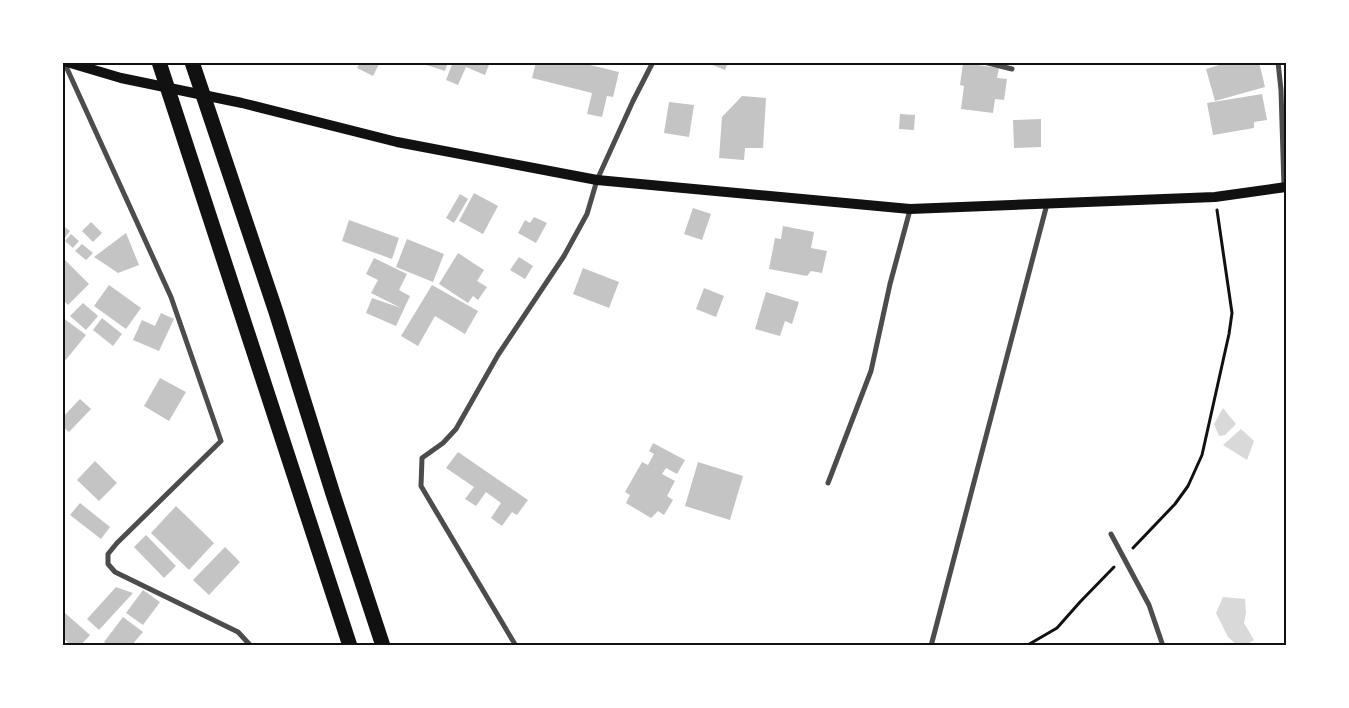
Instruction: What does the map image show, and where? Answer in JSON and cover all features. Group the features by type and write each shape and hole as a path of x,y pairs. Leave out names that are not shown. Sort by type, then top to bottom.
{"highway":[{"path":"159,62 350,646"},
{"path":"192,62 276,312 383,646"}],"main road":[{"path":"66,62 121,78 242,103 397,142 597,180 910,209 1215,197 1285,188"}],"street":[{"path":"66,62 171,297 221,441 117,543 108,554 108,564 115,572 238,632 251,646"},
{"path":"516,646 421,486 422,458 443,443 456,429 498,355 564,256 587,214 597,180 632,101 653,62"},
{"path":"984,62 1012,69"},
{"path":"1278,62 1285,188"},
{"path":"931,646 1048,204"},
{"path":"828,483 871,371 890,284 910,209"},
{"path":"1111,534 1149,605 1163,646"}],"path":[{"path":"1026,646 1058,628 1080,602 1175,504 1188,486 1202,455 1232,313 1215,197"}],"shaded area":[{"path":"1223,408 1236,424 1225,435 1219,436 1214,424"},
{"path":"1241,429 1254,441 1247,460 1223,445"},
{"path":"1223,597 1245,599 1246,613 1244,623 1254,640 1246,645 1237,645 1228,637 1216,613"}],"building":[{"path":"360,62 380,62 373,76 357,68"},
{"path":"417,62 448,62 445,71"},
{"path":"453,62 490,62 485,75 466,67 458,85 446,80"},
{"path":"536,62 578,62 619,72 613,97 607,96 602,117 587,114 592,93 532,78"},
{"path":"705,62 728,62 725,70"},
{"path":"1229,62 1259,62 1265,87 1215,101 1206,69"},
{"path":"963,63 999,68 997,78 1007,79 1004,100 995,99 993,113 961,109 964,86 960,85"},
{"path":"1262,94 1267,120 1254,122 1254,128 1213,135 1207,103"},
{"path":"742,96 766,98 763,148 745,148 744,160 719,158 722,117"},
{"path":"669,102 694,105 689,137 664,133"},
{"path":"900,114 915,115 914,130 899,129"},
{"path":"1041,119 1041,147 1014,148 1013,120"},
{"path":"474,193 498,206 483,234 459,221"},
{"path":"460,194 468,199 454,223 446,218"},
{"path":"693,208 711,214 702,240 684,234"},
{"path":"534,217 547,223 536,243 518,233 525,220 530,223"},
{"path":"349,220 399,238 392,259 342,241"},
{"path":"91,222 102,233 93,242 82,231"},
{"path":"62,225 70,231 64,239 62,238"},
{"path":"783,226 814,232 811,248 827,251 822,273 811,271 807,276 769,269 775,238 781,239"},
{"path":"126,233 139,265 118,273 94,257"},
{"path":"71,234 79,241 73,248 65,241"},
{"path":"407,239 444,254 433,282 396,267"},
{"path":"82,244 93,253 86,260 75,251"},
{"path":"458,253 484,270 477,281 487,287 478,300 473,296 468,303 439,284"},
{"path":"62,257 89,284 68,305 62,299"},
{"path":"519,257 533,266 525,279 510,270"},
{"path":"374,258 407,274 399,290 410,296 396,326 366,313 372,298 401,308 371,293 378,280 366,274"},
{"path":"583,268 619,282 609,308 573,294"},
{"path":"109,285 141,308 126,329 94,306"},
{"path":"432,285 478,311 465,334 435,316 418,346 401,336"},
{"path":"704,288 724,296 716,317 696,309"},
{"path":"766,292 799,302 792,324 785,321 780,336 755,329"},
{"path":"83,303 98,316 86,330 70,316"},
{"path":"161,313 174,319 159,351 133,340 142,320 155,326"},
{"path":"62,317 86,335 64,362 62,360"},
{"path":"102,318 122,334 113,346 93,330"},
{"path":"160,378 186,392 169,421 144,406"},
{"path":"80,399 91,409 69,432 62,426 62,418"},
{"path":"653,443 685,460 677,474 666,468 662,474 675,481 667,496 673,500 664,515 658,511 651,518 626,503 630,495 625,492 642,462 648,465 654,454 649,451"},
{"path":"458,452 528,500 517,515 512,512 502,526 491,518 501,503 486,492 476,506 465,499 474,487 446,468"},
{"path":"95,461 117,483 99,501 77,480"},
{"path":"698,462 743,476 730,520 685,506"},
{"path":"80,503 110,527 101,539 70,515"},
{"path":"176,506 214,543 189,570 151,533"},
{"path":"146,535 176,566 164,578 134,547"},
{"path":"225,547 240,562 209,595 193,580"},
{"path":"116,587 133,593 99,630 87,619"},
{"path":"143,590 160,602 143,625 126,613"},
{"path":"65,613 90,635 80,646 72,646 62,637 62,615"},
{"path":"123,617 143,632 131,646 110,646 104,642"}]}
